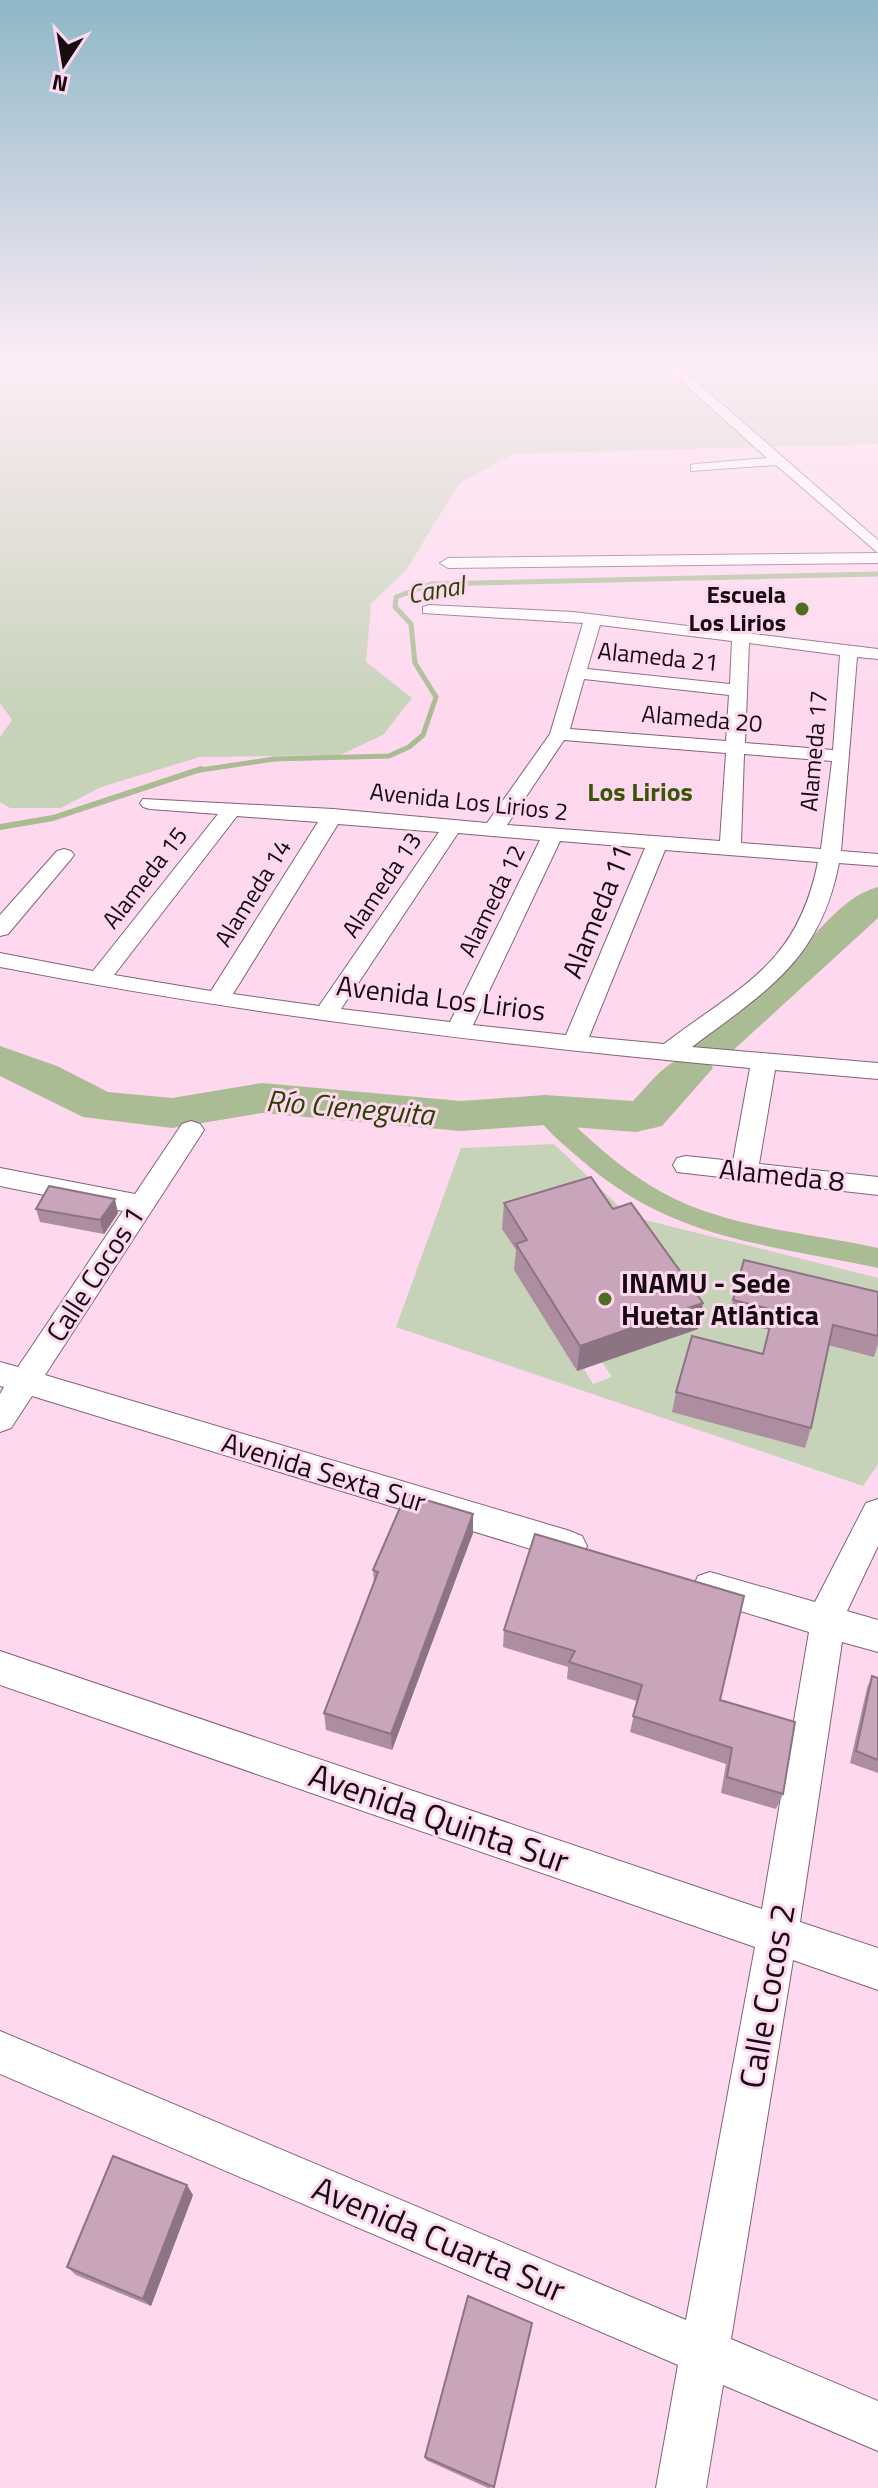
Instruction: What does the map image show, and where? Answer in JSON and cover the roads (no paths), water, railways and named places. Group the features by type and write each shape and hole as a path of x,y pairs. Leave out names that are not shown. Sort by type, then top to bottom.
{"street":[{"path":"804,482 878,548"},
{"path":"846,520 867,519"},
{"path":"448,563 878,558"},
{"path":"429,610 593,619 878,654"},
{"path":"493,830 559,734 593,619"},
{"path":"730,850 741,637"},
{"name":"Alameda 17","path":"667,1054 763,981 802,939 830,857 849,651"},
{"name":"Alameda 21","path":"575,673 736,690"},
{"name":"Alameda 20","path":"559,734 841,756"},
{"name":"Avenida Los Lirios 2","path":"150,803 333,815 552,837 878,860"},
{"name":"Alameda 15","path":"98,980 233,808"},
{"name":"Alameda 14","path":"218,999 333,815"},
{"name":"Alameda 13","path":"326,1014 453,826"},
{"name":"Alameda 12","path":"458,1031 552,837"},
{"name":"Alameda 11","path":"574,1045 657,844"},
{"path":"0,929 64,855"},
{"name":"Avenida Los Lirios","path":"0,960 98,980 218,999 458,1031 667,1054 878,1071"},
{"path":"744,1171 764,1061"},
{"name":"Calle Cocos 1","path":"0,1419 12,1378 141,1205 191,1130"},
{"name":"Alameda 8","path":"686,1165 878,1186"},
{"path":"0,1177 141,1205"},
{"name":"Avenida Sexta Sur","path":"12,1378 603,1555"},
{"name":"Calle Cocos 2","path":"681,2488 778,1934 830,1606 878,1513"},
{"path":"686,1580 878,1636"},
{"name":"Avenida Quinta Sur","path":"0,1668 878,1969"},
{"name":"Avenida Cuarta Sur","path":"0,2052 878,2426"}],"waterway":[{"name":"Canal","path":"196,771 274,759 389,756 409,747 423,735 436,697 415,663 411,624 395,607 396,597 431,584 878,574"},
{"name":"Canal","path":"196,771 201,769"},
{"name":"Canal","path":"0,827 53,818 196,771"},
{"name":"Río Cieneguita","path":"713,1045 812,960 847,923 878,899"},
{"name":"Río Cieneguita","path":"0,1060 41,1076 99,1106 172,1113 262,1098 461,1116 545,1110 636,1117 646,1115 691,1068"},
{"path":"545,1110 574,1140 613,1172 674,1210 738,1229 878,1258"}],"place":[{"name":"Escuela Los Lirios","path":"802,609"},
{"name":"INAMU - Sede Huetar Atlántica","path":"605,1299"}],"district":[{"name":"Los Lirios","path":"640,792"}]}
